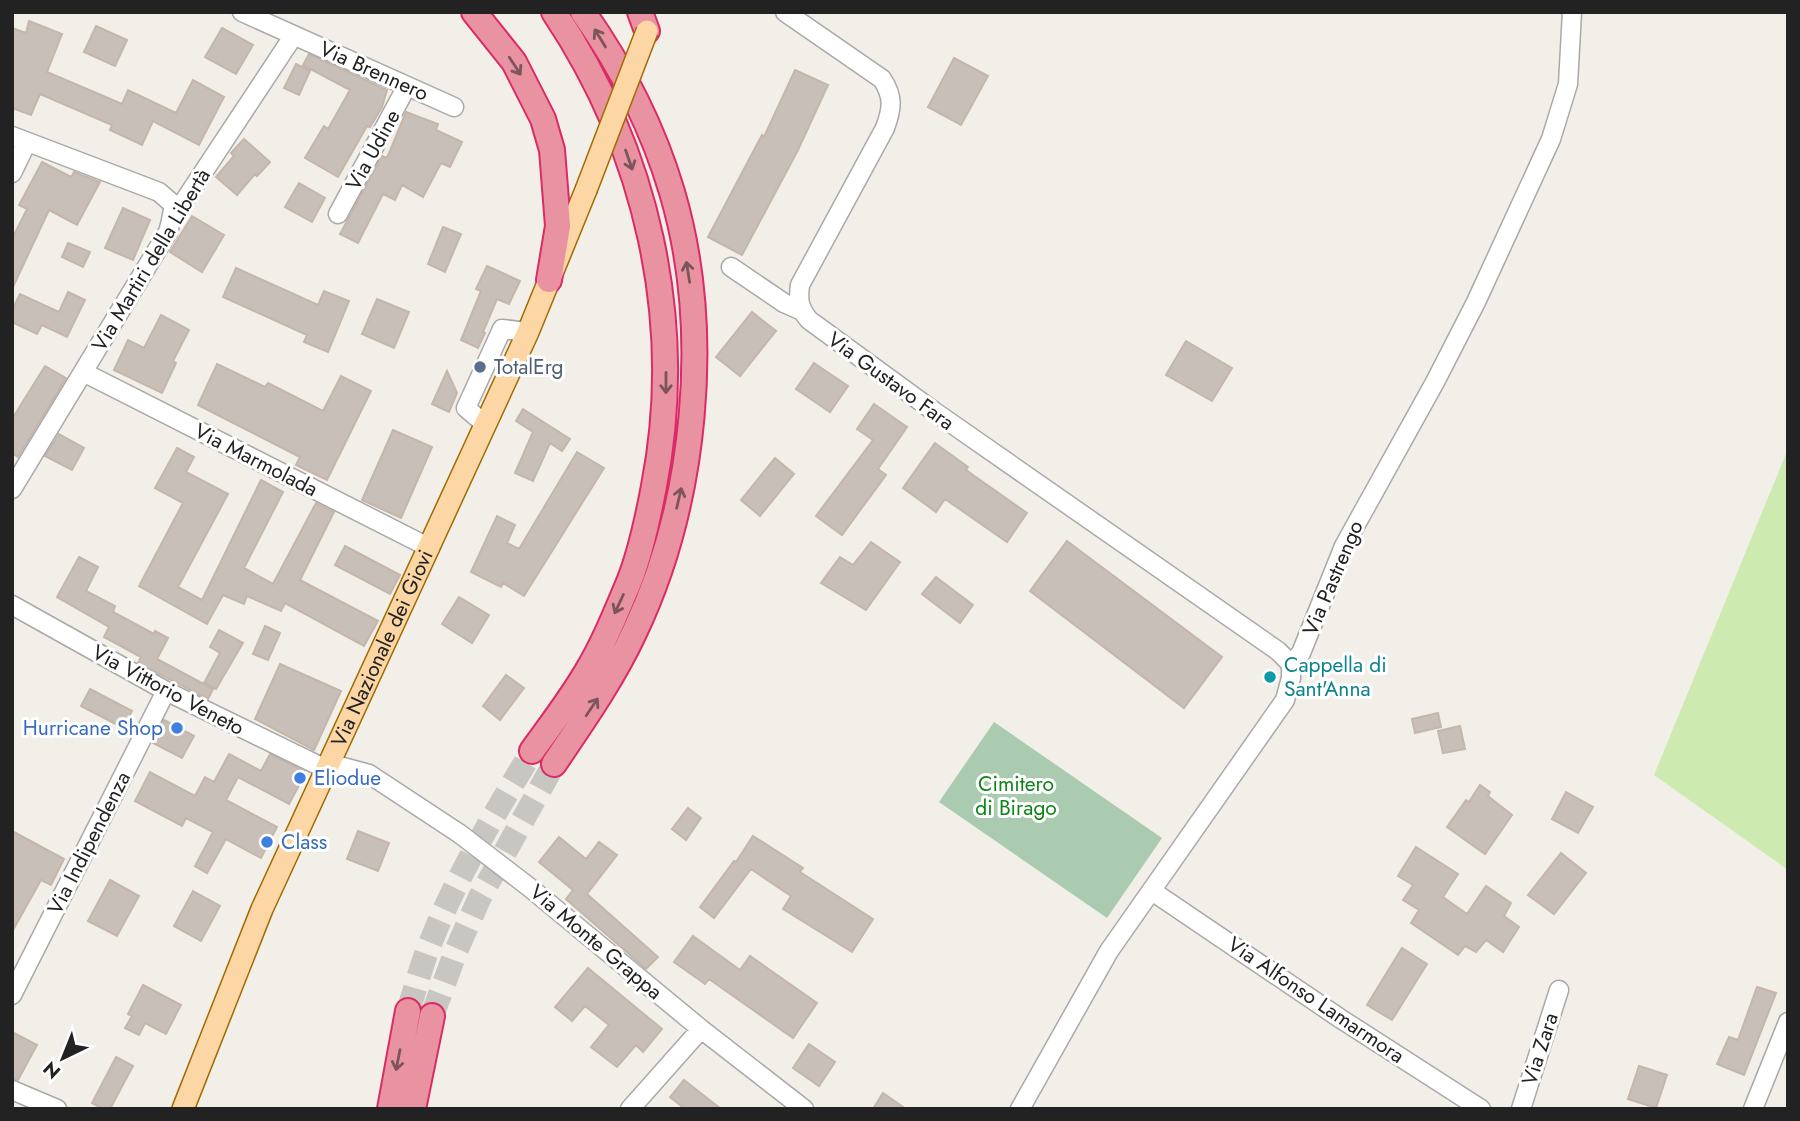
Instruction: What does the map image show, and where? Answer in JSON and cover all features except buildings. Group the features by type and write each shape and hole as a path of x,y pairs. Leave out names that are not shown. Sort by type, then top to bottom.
{"highway":[{"path":"474,12 514,62 543,119 552,150 558,226 549,280"},
{"path":"532,751 586,673 630,581 649,515 658,465 666,387 664,313 654,250 639,188 621,136 591,72 554,12"},
{"path":"554,764 613,676 636,630 673,523 687,462 693,400 690,286 672,191 620,70 583,12"},
{"path":"390,1109 420,1014 413,1109"}],"main road":[{"name":"Via Nazionale dei Giovi","path":"183,1109 262,909 528,332 586,190 647,18"}],"street":[{"name":"Via Brennero","path":"242,12 454,107"},
{"path":"785,12 882,79 891,92 892,109 885,128 800,285 798,299 802,311"},
{"name":"Via Pastrengo","path":"1020,1109 1109,951 1285,700 1291,678 1291,664 1301,653 1344,546 1476,302 1551,139 1568,84 1572,12"},
{"name":"Via Martiri della Libertà","path":"12,488 168,232 171,221 294,35"},
{"name":"Via Udine","path":"338,214 407,86"},
{"path":"12,173 20,139 159,192 174,205 171,221"},
{"name":"Via Gustavo Fara","path":"731,267 784,303 802,311 822,331 1278,651 1291,664"},
{"name":"Via Marmolada","path":"83,372 430,548"},
{"name":"Via Vittorio Veneto","path":"12,605 166,691 327,770"},
{"name":"Via Indipendenza","path":"12,995 166,691"},
{"name":"Via Monte Grappa","path":"327,770 354,780 382,783 460,834 530,887 701,1029 804,1109"},
{"name":"Via Alfonso Lamarmora","path":"1152,891 1341,1019 1481,1109"},
{"name":"Via Zara","path":"1521,1109 1559,990"},
{"path":"1753,1109 1788,1021"},
{"path":"630,1109 701,1029"},
{"path":"12,1090 57,1109"}],"green space":[{"path":"1788,449 1788,870 1654,775"},
{"name":"Cimitero di Birago","path":"994,722 1162,838 1107,918 939,802"}],"tunnel":[{"path":"408,1011 442,914 478,843 532,751"},
{"path":"432,1016 480,897 554,764"}],"place":[{"name":"TotalErg","path":"480,367"},
{"name":"Cappella di Sant'Anna","path":"1270,677"},
{"name":"Hurricane Shop","path":"177,728"},
{"name":"Eliodue","path":"300,778"},
{"name":"Class","path":"267,842"}]}
